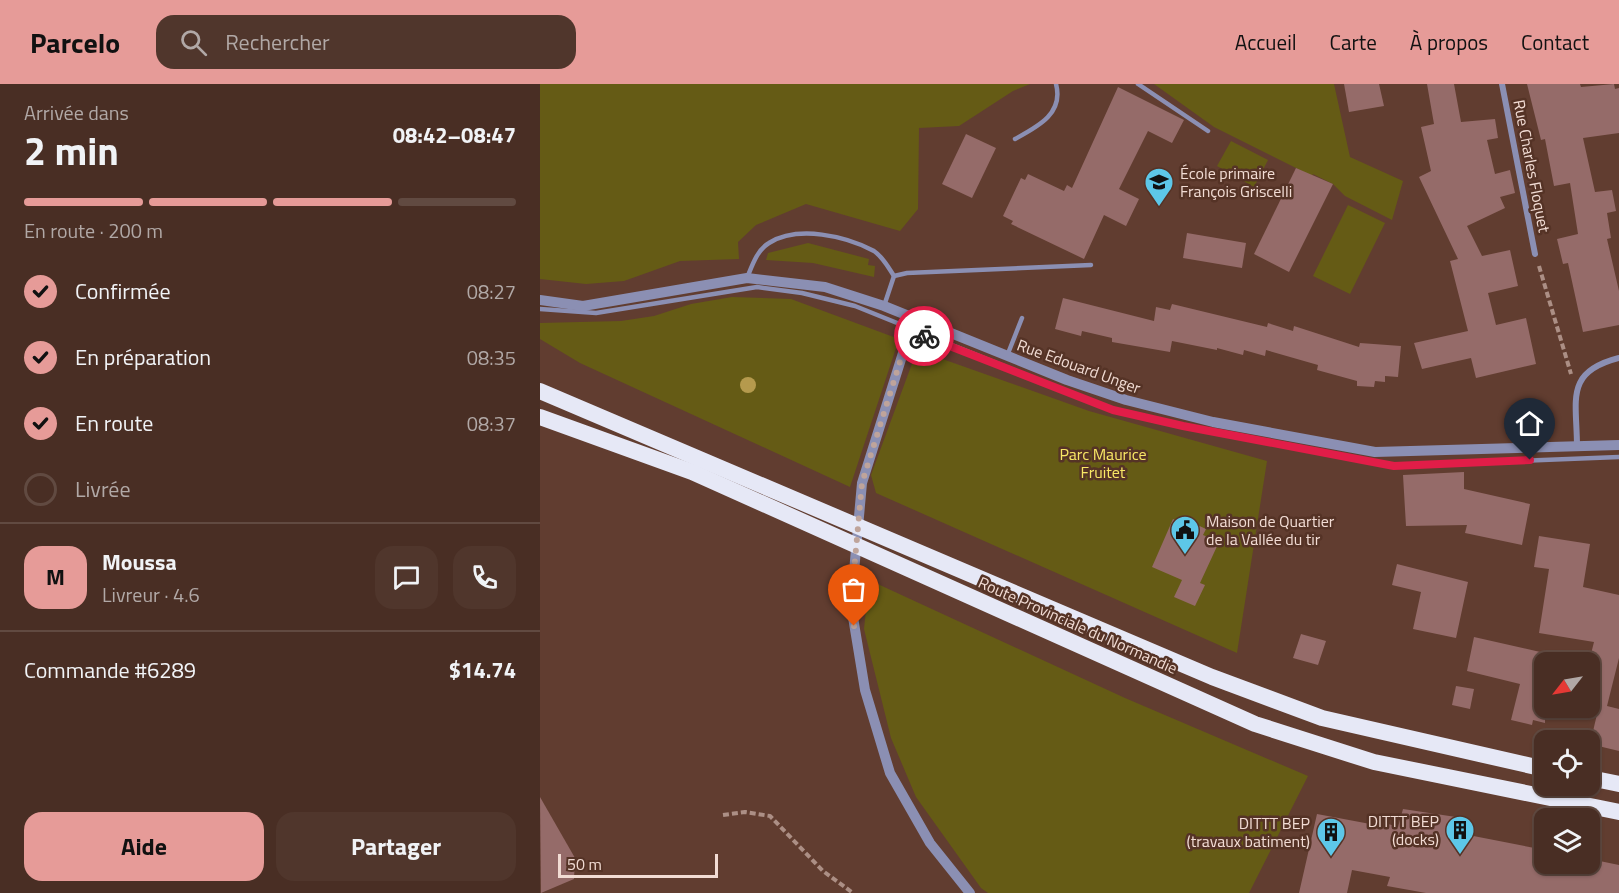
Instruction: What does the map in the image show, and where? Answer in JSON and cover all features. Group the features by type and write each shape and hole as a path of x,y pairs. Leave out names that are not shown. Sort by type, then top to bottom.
{"highway":[{"name":"Route Provinciale du Normandie","path":"540,391 1212,677 1322,718 1534,766"},
{"name":"Route Provinciale du Normandie","path":"540,417 692,472 1255,723 1374,762 1619,812"},
{"path":"1600,780 1619,784"}],"street":[{"name":"Rue Charles Floquet","path":"1502,84 1535,254"},
{"name":"Rue Edouard Unger","path":"540,300 583,306 747,278 825,287 885,306 1006,356 1126,400 1213,422 1376,452 1619,445"},
{"path":"914,318 862,483 851,604 865,690 890,774 930,843 970,893"},
{"path":"1577,447 1576,392 1584,374 1599,363 1619,358"}],"lane":[{"path":"1015,139 1042,125 1056,109 1056,84"},
{"path":"1138,84 1208,131"},
{"path":"747,278 759,252 770,242 801,233 844,239 875,252 894,276"},
{"path":"894,276 907,273 1091,265"},
{"path":"885,306 894,276"},
{"path":"540,309 596,313 757,287 802,293 855,306 1113,410 1365,462 1394,466 1619,457"},
{"path":"1006,356 1022,318"}],"path":[{"path":"1535,254 1576,392"},
{"path":"723,815 745,812 770,816 823,871 853,893"}],"green space":[{"path":"540,84 1030,84 1013,91 959,126 919,128 918,209 900,231 806,204 756,225 738,242 739,259 680,261 624,281 586,284 540,279"},
{"path":"1154,84 1334,84 1350,157 1403,181 1392,220 1345,196 1333,184 1313,174 1312,176 1214,127"},
{"path":"1231,141 1268,160 1254,187 1217,166"},
{"path":"1348,205 1385,223 1350,294 1313,276"},
{"path":"808,243 869,259 868,265 875,266 874,277 813,263 766,260 768,253"},
{"path":"732,297 791,299 899,339 850,487 580,363 540,339 540,323 621,321 654,316 691,304"},
{"name":"Parc Maurice Fruitet","path":"917,350 1089,411 1267,461 1237,653 876,493 871,475"},
{"path":"869,580 1125,698 1308,776 1249,893 988,893 981,888 916,797 891,738 864,629"}],"building":[{"path":"1344,84 1379,84 1384,106 1349,112"},
{"path":"1427,84 1454,84 1461,122 1495,119 1498,138 1487,140 1495,174 1510,170 1515,193 1500,197 1505,208 1467,226 1482,256 1510,250 1518,286 1488,293 1496,325 1526,318 1536,364 1476,378 1471,358 1422,369 1414,343 1468,331 1450,261 1458,259 1419,177 1431,171 1421,127 1434,124"},
{"path":"1527,84 1580,84 1581,87 1614,84 1615,89 1619,88 1619,133 1583,138 1595,192 1612,190 1616,211 1607,213 1611,238 1607,239 1619,291 1619,325 1583,332 1568,263 1563,264 1557,239 1578,234 1570,183 1554,186 1545,139 1541,140"},
{"path":"1118,87 1184,120 1172,143 1148,131 1119,189 1139,199 1126,226 1104,215 1084,259 1011,224 1013,221 1003,216 1021,178 1025,180 1028,174 1064,191 1067,185 1072,188"},
{"path":"966,134 996,148 972,198 942,184"},
{"name":"École primaire François Griscelli","path":"1296,168 1333,184 1289,272 1254,254"},
{"name":"École primaire François Griscelli","path":"1187,233 1246,243 1242,268 1183,258"},
{"path":"1063,298 1154,321 1156,307 1170,310 1172,304 1267,327 1268,323 1293,331 1294,326 1359,347 1360,343 1401,346 1398,377 1385,376 1385,382 1375,381 1374,387 1357,386 1357,381 1317,370 1318,365 1266,350 1265,356 1244,350 1243,355 1217,348 1217,350 1172,341 1170,352 1112,342 1112,338 1082,331 1081,336 1055,329"},
{"path":"1464,472 1464,489 1530,504 1522,545 1465,533 1467,525 1406,526 1403,475"},
{"name":"Maison de Quartier de la Vallée du tir","path":"1173,519 1189,527 1191,522 1206,529 1203,535 1219,542 1200,583 1205,585 1195,606 1174,597 1182,580 1152,567"},
{"path":"1539,536 1590,544 1583,587 1619,595 1619,658 1607,706 1619,709 1619,751 1600,746 1600,730 1593,730 1596,718 1600,718 1600,652 1592,652 1594,642 1539,633 1549,569 1534,567"},
{"path":"1397,564 1468,582 1456,638 1413,629 1421,592 1392,585"},
{"path":"1301,634 1326,641 1318,665 1293,658"},
{"path":"1474,637 1540,652 1534,652 1534,718 1545,718 1545,723 1533,720 1532,725 1511,720 1520,684 1467,671"},
{"path":"1456,686 1474,689 1470,709 1452,705"},
{"path":"540,797 575,858 574,879 541,893"},
{"name":"DITTT BEP (docks)","path":"1403,809 1456,817 1453,832 1534,848 1534,874 1600,874 1600,861 1619,865 1619,893 1426,893 1387,886 1390,877 1352,870 1347,893 1299,893 1317,814 1381,826 1382,822 1398,827"}],"way so far":[{"path":"854,626 851,604 862,483 910,330 924,336"}],"place":[{"name":"École primaire François Griscelli","path":"1159,208"},
{"name":"Maison de Quartier de la Vallée du tir","path":"1185,556"},
{"name":"DITTT BEP (docks)","path":"1460,856"},
{"name":"DITTT BEP (travaux batiment)","path":"1331,858"}],"route":[{"path":"924,336 1113,410 1183,426 1394,466 1530,460"}]}
